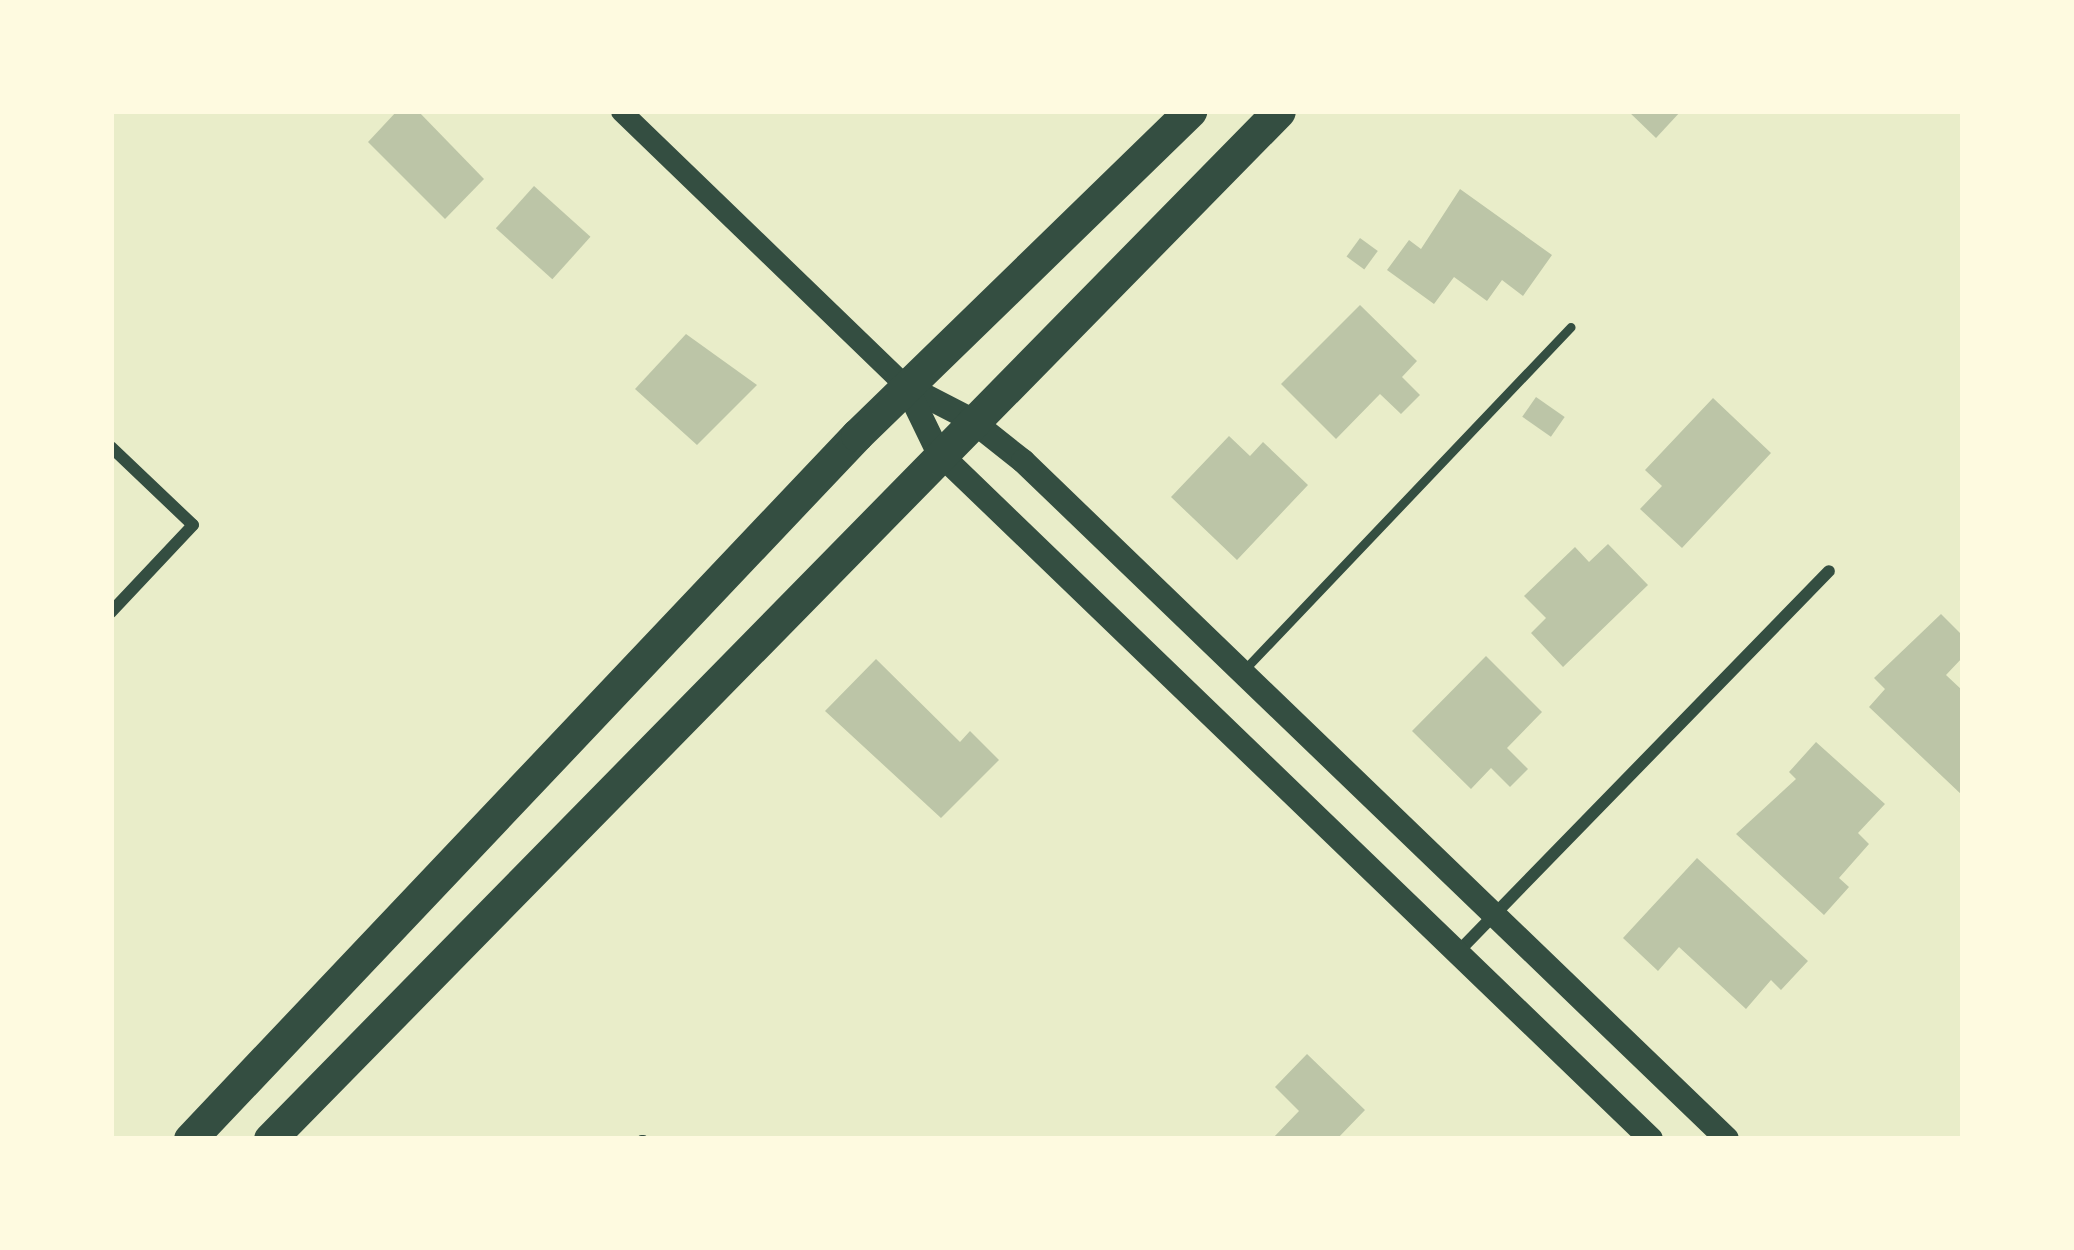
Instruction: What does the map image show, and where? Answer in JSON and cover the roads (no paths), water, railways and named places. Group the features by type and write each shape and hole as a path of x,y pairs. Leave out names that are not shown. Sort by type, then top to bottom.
{"highway":[{"path":"190,1139 905,386 1190,111"},
{"path":"270,1139 970,419 1280,111"}],"main road":[{"path":"905,386 970,419 1023,461 1727,1139"},
{"path":"905,386 938,452 1652,1139"}],"street":[{"path":"621,111 905,386"},
{"path":"111,447 193,525 111,612"},
{"path":"1456,954 1829,571"}],"lane":[{"path":"1241,673 1571,327"}]}
